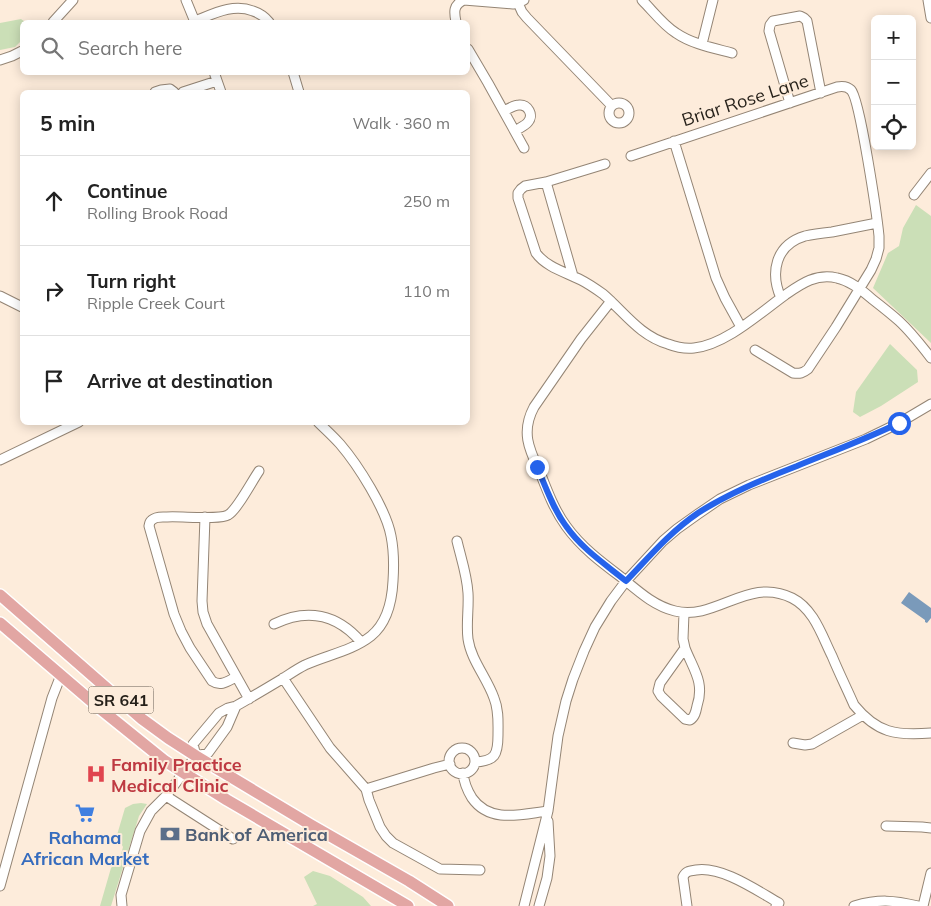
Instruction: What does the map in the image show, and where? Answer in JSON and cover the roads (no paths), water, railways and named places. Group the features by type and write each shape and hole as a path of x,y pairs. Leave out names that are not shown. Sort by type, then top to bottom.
{"main road":[{"name":"SR 641","path":"0,595 142,719 168,738 448,906"},
{"name":"SR 641","path":"0,623 165,761 227,800 408,906"}],"street":[{"path":"55,20 73,0"},
{"path":"186,0 194,20"},
{"path":"456,20 454,10 464,0 513,4 521,2 522,12 527,18 612,106"},
{"path":"642,0 676,33 687,39 732,53"},
{"path":"702,44 714,0"},
{"path":"928,0 931,18"},
{"path":"200,20 223,10 238,8 259,13 268,20"},
{"path":"790,103 769,31 773,21 800,16 807,22 821,93"},
{"path":"0,60 20,52"},
{"path":"470,52 524,148"},
{"path":"294,75 298,90"},
{"path":"188,90 215,76 220,90"},
{"name":"Briar Rose Lane","path":"742,327 728,305 716,278 674,141 837,87 847,87 854,94 858,111 878,223"},
{"path":"504,112 518,104 525,106 530,112 528,122 514,131"},
{"path":"631,156 674,141"},
{"path":"605,164 546,182 525,186 518,193 518,198 536,253 540,259 596,289 611,301 626,318 655,339 680,347 694,348 718,342 798,286 816,278 826,277 848,282 860,289 898,321 931,358"},
{"path":"914,195 931,173"},
{"path":"546,182 573,276"},
{"path":"755,350 790,372 799,374 808,369 871,270 879,248 878,223 805,236 790,244 780,256 776,265 776,284 781,298"},
{"path":"0,296 20,306"},
{"path":"611,301 581,339 534,407 526,430 528,445 532,455 557,512 566,527 591,554 651,601 663,607 684,613 695,612 761,592 783,594 793,598 802,605 815,621 854,705 863,715 884,730 903,733 931,733"},
{"path":"524,906 548,810 558,736 572,679 596,627 626,581 677,529 720,499 749,485 871,436 899,423 931,404"},
{"path":"0,460 72,425"},
{"path":"196,756 193,744 220,713 249,699 302,666 339,653 361,642 376,631 387,613 393,589 394,554 391,534 378,500 339,442 321,425"},
{"path":"236,677 216,684 190,648 174,614 149,526 150,522 156,517 219,517 231,514 259,471"},
{"path":"205,516 203,612 207,624 249,699"},
{"path":"457,541 467,579 468,637 470,646 494,697 498,714 498,745 496,752 486,761 475,762"},
{"path":"684,613 683,639 699,679 700,688 694,718 690,720 684,719 660,696 658,691 660,683 685,648"},
{"path":"274,624 286,618 297,616 321,617 345,626 361,642"},
{"path":"0,886 52,698 61,675"},
{"path":"283,678 330,748 366,789 380,827 393,843 440,869 480,870"},
{"path":"122,906 121,895 140,831 151,811 166,796 196,756 208,753 227,727 236,706"},
{"path":"793,742 805,745 812,744 863,715"},
{"path":"464,748 471,752 475,762 470,771 463,774 455,771 449,761 451,754 457,749 464,748"},
{"path":"366,789 450,764"},
{"path":"463,774 464,783 469,794 480,807 488,812 506,816 548,810"},
{"path":"166,796 232,839"},
{"path":"539,906 547,878 550,856 548,810"},
{"path":"886,826 931,828"},
{"path":"687,906 684,874 688,871 701,869 727,874 780,905"},
{"path":"923,906 931,873"},
{"path":"854,906 887,900 918,906"}],"water":[{"path":"909,592 931,608 931,618 927,623 901,603"}],"place":[{"name":"Family Practice Medical Clinic","path":"96,774"},
{"name":"Rahama African Market","path":"85,813"},
{"name":"Bank of America","path":"170,834"}]}
